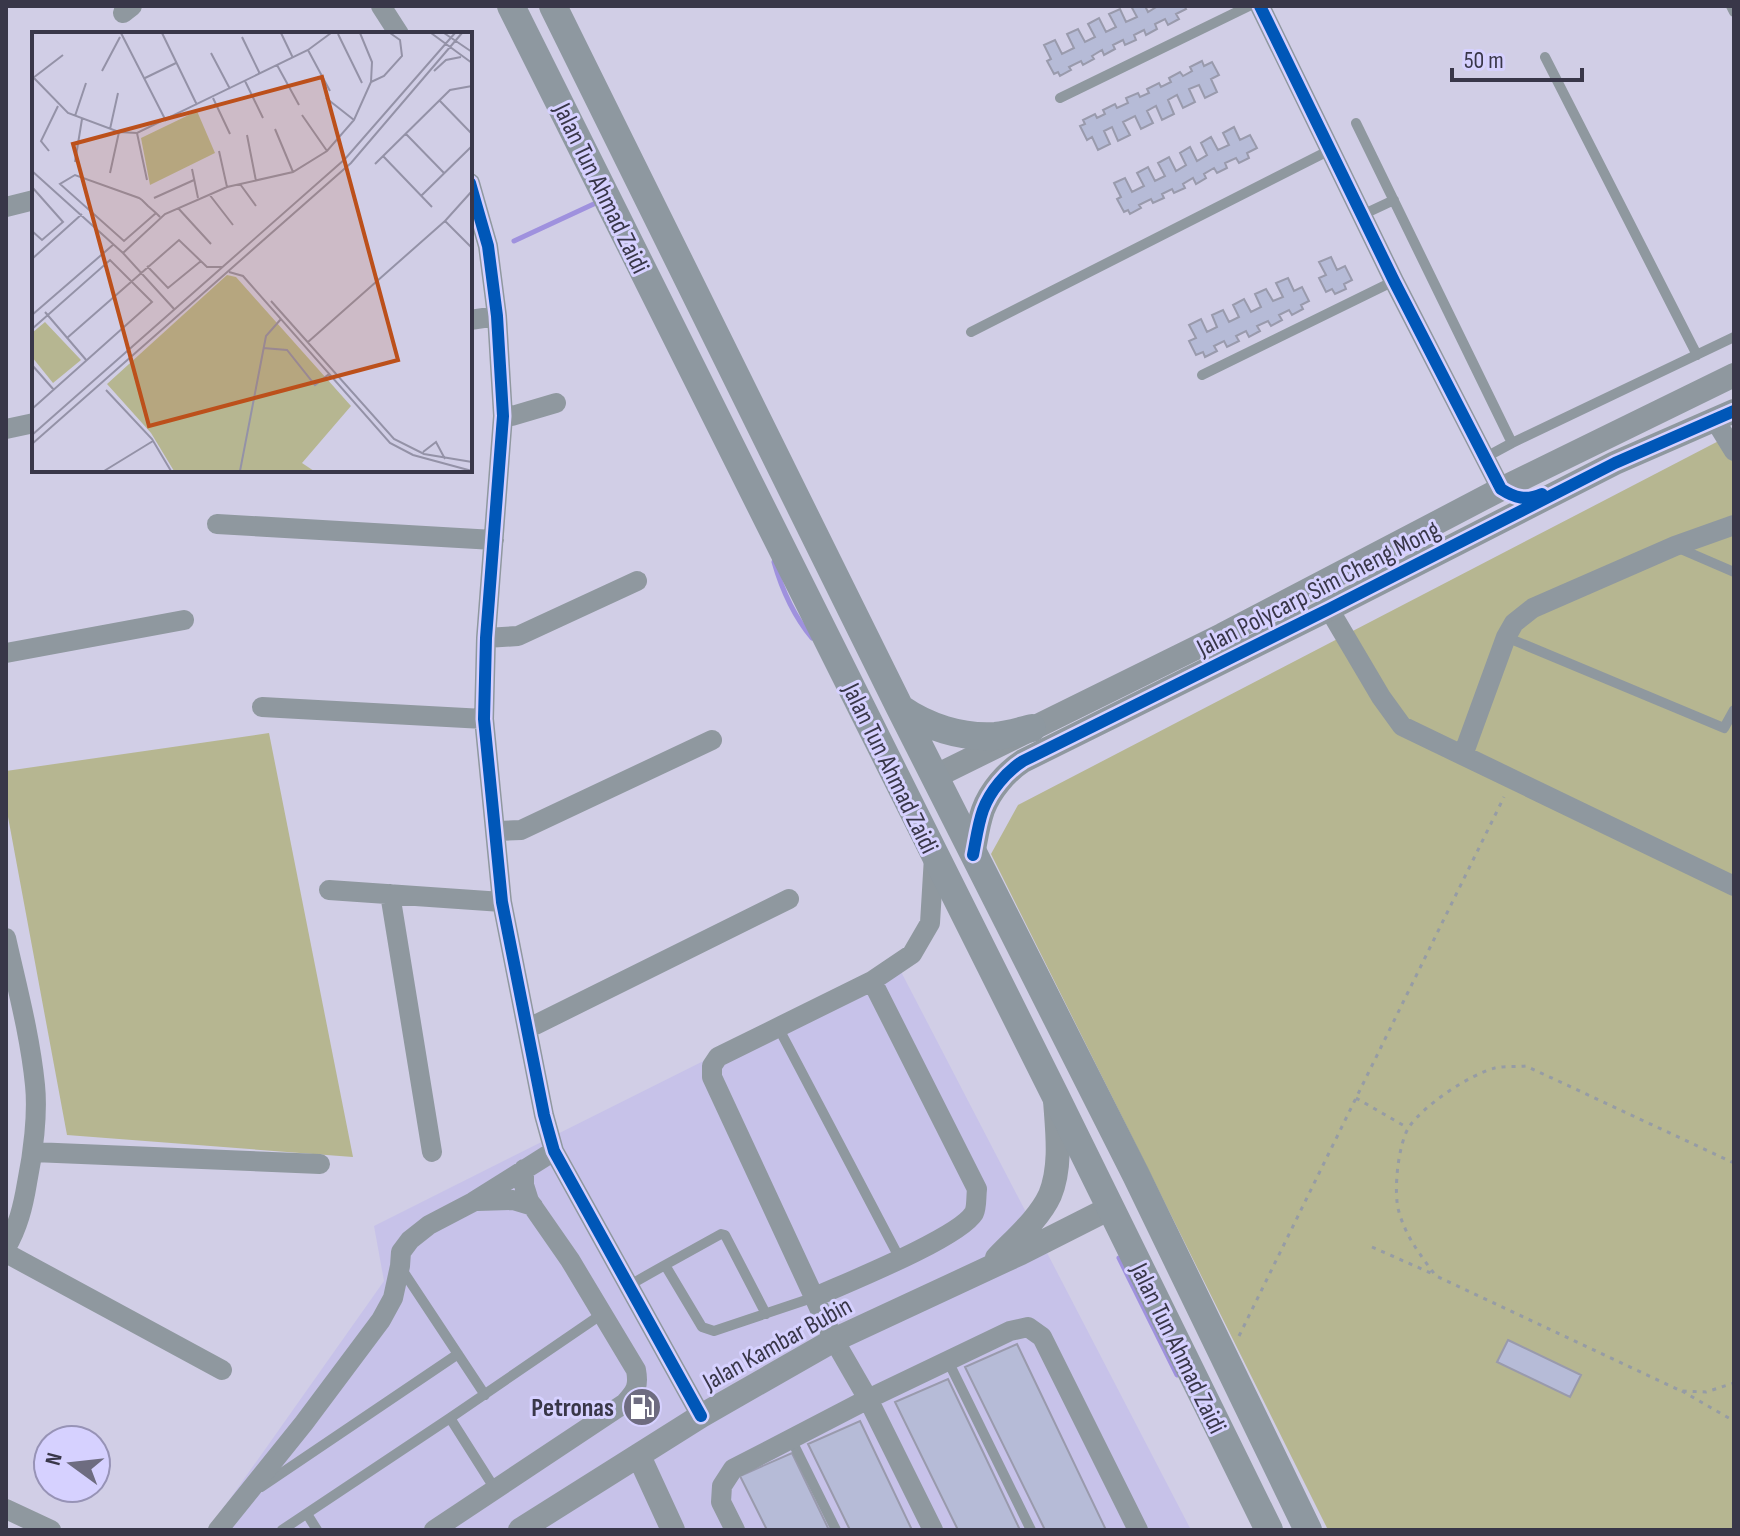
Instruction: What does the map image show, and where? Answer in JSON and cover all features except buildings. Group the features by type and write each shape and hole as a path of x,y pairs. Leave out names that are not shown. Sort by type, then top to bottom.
{"main road":[{"name":"Jalan Tun Ahmad Zaidi","path":"511,6 1269,1530"},
{"name":"Jalan Tun Ahmad Zaidi","path":"553,6 934,777 1136,1175 1308,1530"},
{"path":"900,708 934,727 960,734 994,736 1032,728"}],"street":[{"path":"381,6 398,32"},
{"path":"1260,6 1394,281 1501,489 1498,502 1488,519 1450,546"},
{"path":"472,190 488,246 497,316 503,416 486,638 484,719 502,902 544,1115 554,1151 701,1416"},
{"path":"6,207 32,200"},
{"path":"472,320 497,316"},
{"name":"Jalan Polycarp Sim Cheng Mong","path":"934,777 1222,635 1501,489 1734,375"},
{"path":"503,416 556,403"},
{"path":"1724,416 1734,451"},
{"name":"Jalan Polycarp Sim Cheng Mong","path":"973,855 983,810 1012,768 1615,463 1724,416"},
{"path":"6,429 32,423"},
{"path":"1501,489 1520,498 1533,498 1604,464 1615,463"},
{"path":"217,524 494,540"},
{"path":"1463,755 1506,637 1514,623 1533,608 1675,546 1734,525"},
{"path":"486,638 518,636 637,581"},
{"path":"1222,635 1292,612 1329,609 1381,697 1402,726 1734,886"},
{"path":"6,653 184,620"},
{"path":"262,707 484,719"},
{"path":"495,831 521,830 712,740"},
{"path":"933,1530 868,1399 834,1340 712,1077 712,1066 718,1057 872,981 912,954 930,923 934,856"},
{"path":"329,890 502,902"},
{"path":"390,894 432,1152"},
{"path":"527,1029 789,899"},
{"path":"6,938 9,968 27,1028 35,1088 33,1152 17,1229 6,1250 222,1370"},
{"path":"815,1297 959,1229 975,1212 977,1189 872,981"},
{"path":"986,1268 1025,1229 1050,1195 1056,1172 1058,1135 1055,1095"},
{"path":"218,1530 381,1320 393,1298 401,1252 410,1240 429,1225 473,1202 554,1151"},
{"path":"33,1152 320,1164"},
{"path":"445,1528 495,1489 625,1403 639,1383 636,1370 570,1260 526,1195 524,1169"},
{"path":"473,1202 513,1200 533,1206"},
{"name":"Jalan Kambar Bubin","path":"520,1530 701,1416 834,1340 1110,1208"},
{"path":"735,1530 721,1502 722,1486 733,1469 868,1399 1010,1331 1028,1327 1042,1337 1138,1530"},
{"path":"639,1456 673,1530"},
{"path":"6,1509 51,1530"}],"lane":[{"path":"1060,98 1249,6"},
{"path":"1731,6 1734,12"},
{"path":"1545,57 1697,355"},
{"path":"1356,123 1512,443"},
{"path":"971,332 1330,150"},
{"path":"1362,215 1394,200"},
{"path":"1202,375 1394,281"},
{"path":"1486,457 1734,337"},
{"path":"1675,546 1734,572"},
{"path":"1506,637 1724,728 1734,710"},
{"path":"778,1026 900,1259"},
{"path":"628,1286 721,1234 725,1235 766,1314"},
{"path":"665,1265 702,1327 714,1331 815,1297"},
{"path":"400,1266 485,1395"},
{"path":"282,1530 602,1314"},
{"path":"243,1499 458,1354"},
{"path":"948,1361 1031,1530"},
{"path":"450,1418 495,1489"},
{"path":"791,1439 836,1530"},
{"path":"307,1514 317,1530"}],"path":[{"path":"1227,1362 1513,779"},
{"path":"1436,1276 1414,1246 1398,1210 1396,1170 1408,1128 1433,1104 1466,1080 1493,1069 1526,1066 1734,1163"},
{"path":"1356,1098 1408,1128"},
{"path":"1372,1247 1681,1391 1734,1421"},
{"path":"1681,1391 1706,1392 1734,1383"}],"shaded area":[{"path":"897,964 1191,1530 208,1530 384,1281 374,1226"}],"green space":[{"path":"1734,433 1734,1530 1328,1530 991,854 1018,805"},
{"path":"269,733 353,1157 67,1135 6,806 6,771"}],"waterway":[{"path":"514,241 599,204"},
{"path":"774,562 789,602 812,638"},
{"path":"1119,1258 1177,1375"}],"cycle path":[{"path":"1260,6 1394,281 1501,489 1521,498 1542,494"},
{"path":"472,190 488,246 497,316 503,416 486,638 484,719 502,902 544,1115 554,1151 701,1416"},
{"path":"973,855 986,803 999,782 1023,761 1615,463 1734,411"}],"place":[{"name":"Petronas","path":"642,1407"}]}
